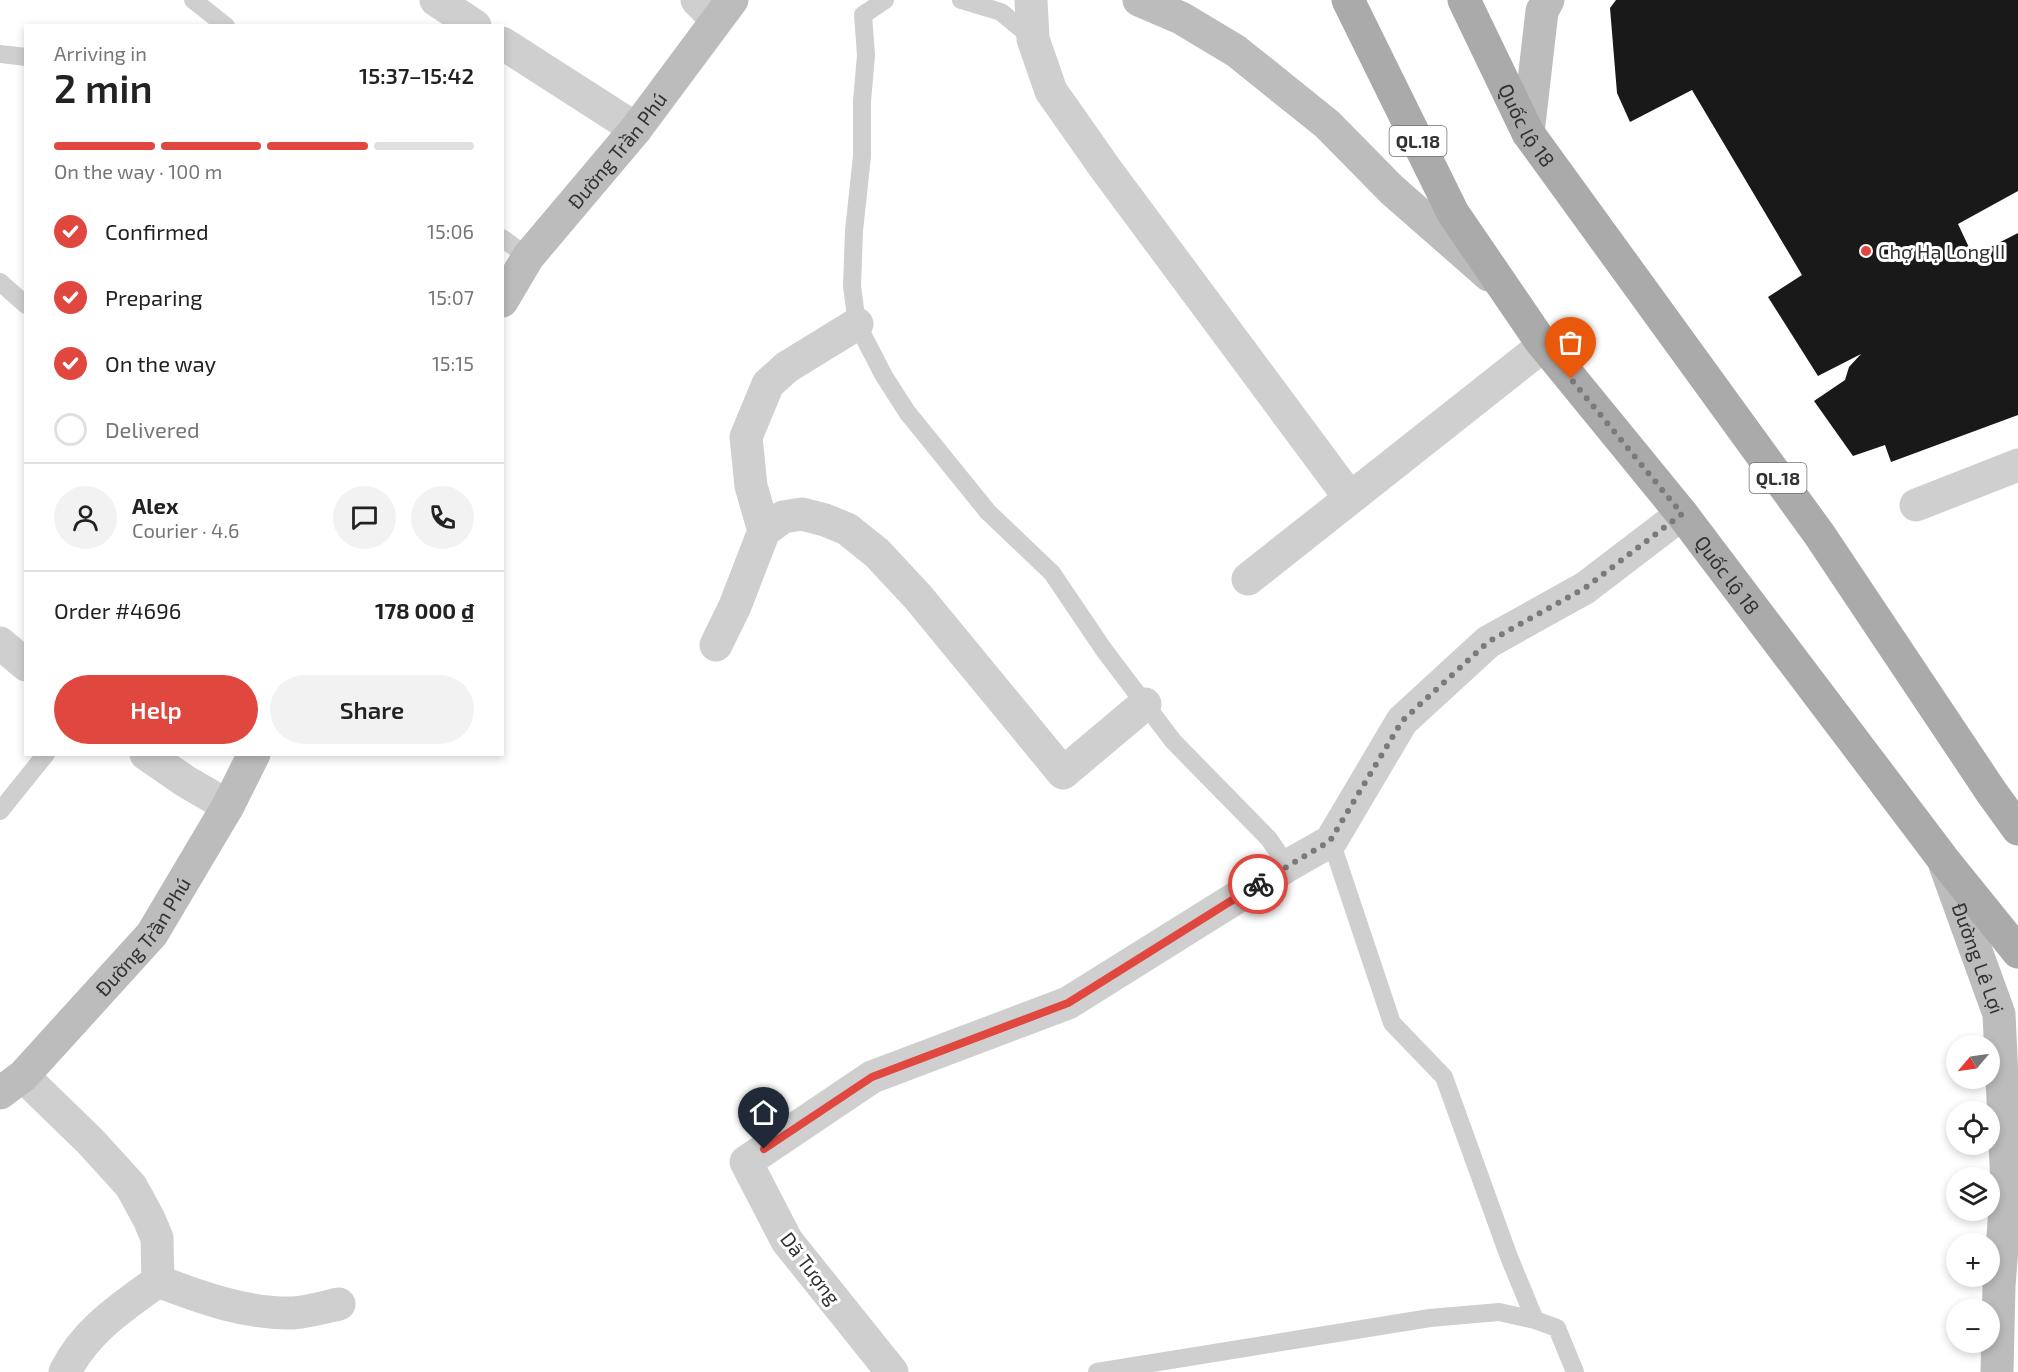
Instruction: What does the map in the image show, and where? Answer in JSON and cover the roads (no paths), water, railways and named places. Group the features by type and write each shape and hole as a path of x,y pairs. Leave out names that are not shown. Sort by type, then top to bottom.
{"main road":[{"path":"1139,0 1181,18 1236,51 1327,124 1392,190 1502,286"},
{"name":"Quốc lộ 18","path":"1348,0 1453,213 1502,286 1544,345 1682,514 1943,859 2018,952"},
{"name":"Quốc lộ 18","path":"1464,0 1528,134 1819,534 2018,829"},
{"path":"1528,134 1542,11 1548,0"},
{"name":"Đường Trần Phú","path":"504,298 528,257 636,129 715,6"},
{"name":"Đường Trần Phú","path":"11,1084 152,934 228,806 253,756"},
{"name":"Đường Lê Lợi","path":"1943,859 1999,1014 2010,1233 1997,1372"}],"street":[{"path":"436,0 472,24"},
{"path":"1031,0 1033,39 1051,91 1105,168 1350,498"},
{"path":"504,44 636,129"},
{"path":"764,531 751,486 746,437 768,384 787,367 857,324"},
{"path":"1248,579 1544,345"},
{"path":"1916,505 2018,465"},
{"path":"716,645 735,606 764,531 783,517 802,514 848,529 877,553 918,597 1063,773 1145,704"},
{"name":"Dã Tượng","path":"892,1372 787,1241 747,1162 872,1077 1068,1003 1330,841 1402,721 1488,642 1585,588 1682,514"},
{"path":"0,644 24,663"},
{"path":"149,756 185,781 228,806"},
{"path":"11,1084 90,1141 130,1186 157,1238 158,1281"},
{"path":"158,1281 213,1301 255,1309 294,1312 339,1304"},
{"path":"65,1372 71,1359 94,1329 158,1281"}],"lane":[{"path":"193,0 223,24"},
{"path":"885,0 862,15 866,55 862,101 862,156 854,231 852,286 857,324 884,376 907,412 988,512 1052,573 1104,650 1173,741 1269,839 1287,866"},
{"path":"961,0 1001,12 1033,39"},
{"path":"0,54 24,57"},
{"path":"504,239 528,257"},
{"path":"0,282 24,303"},
{"path":"0,811 44,756"},
{"path":"1330,841 1392,1023 1444,1077 1509,1257 1535,1320"},
{"path":"1097,1372 1430,1318 1499,1312 1535,1320 1557,1328 1575,1372"}],"place":[{"name":"Chợ Hạ Long II","path":"1866,251"}]}
